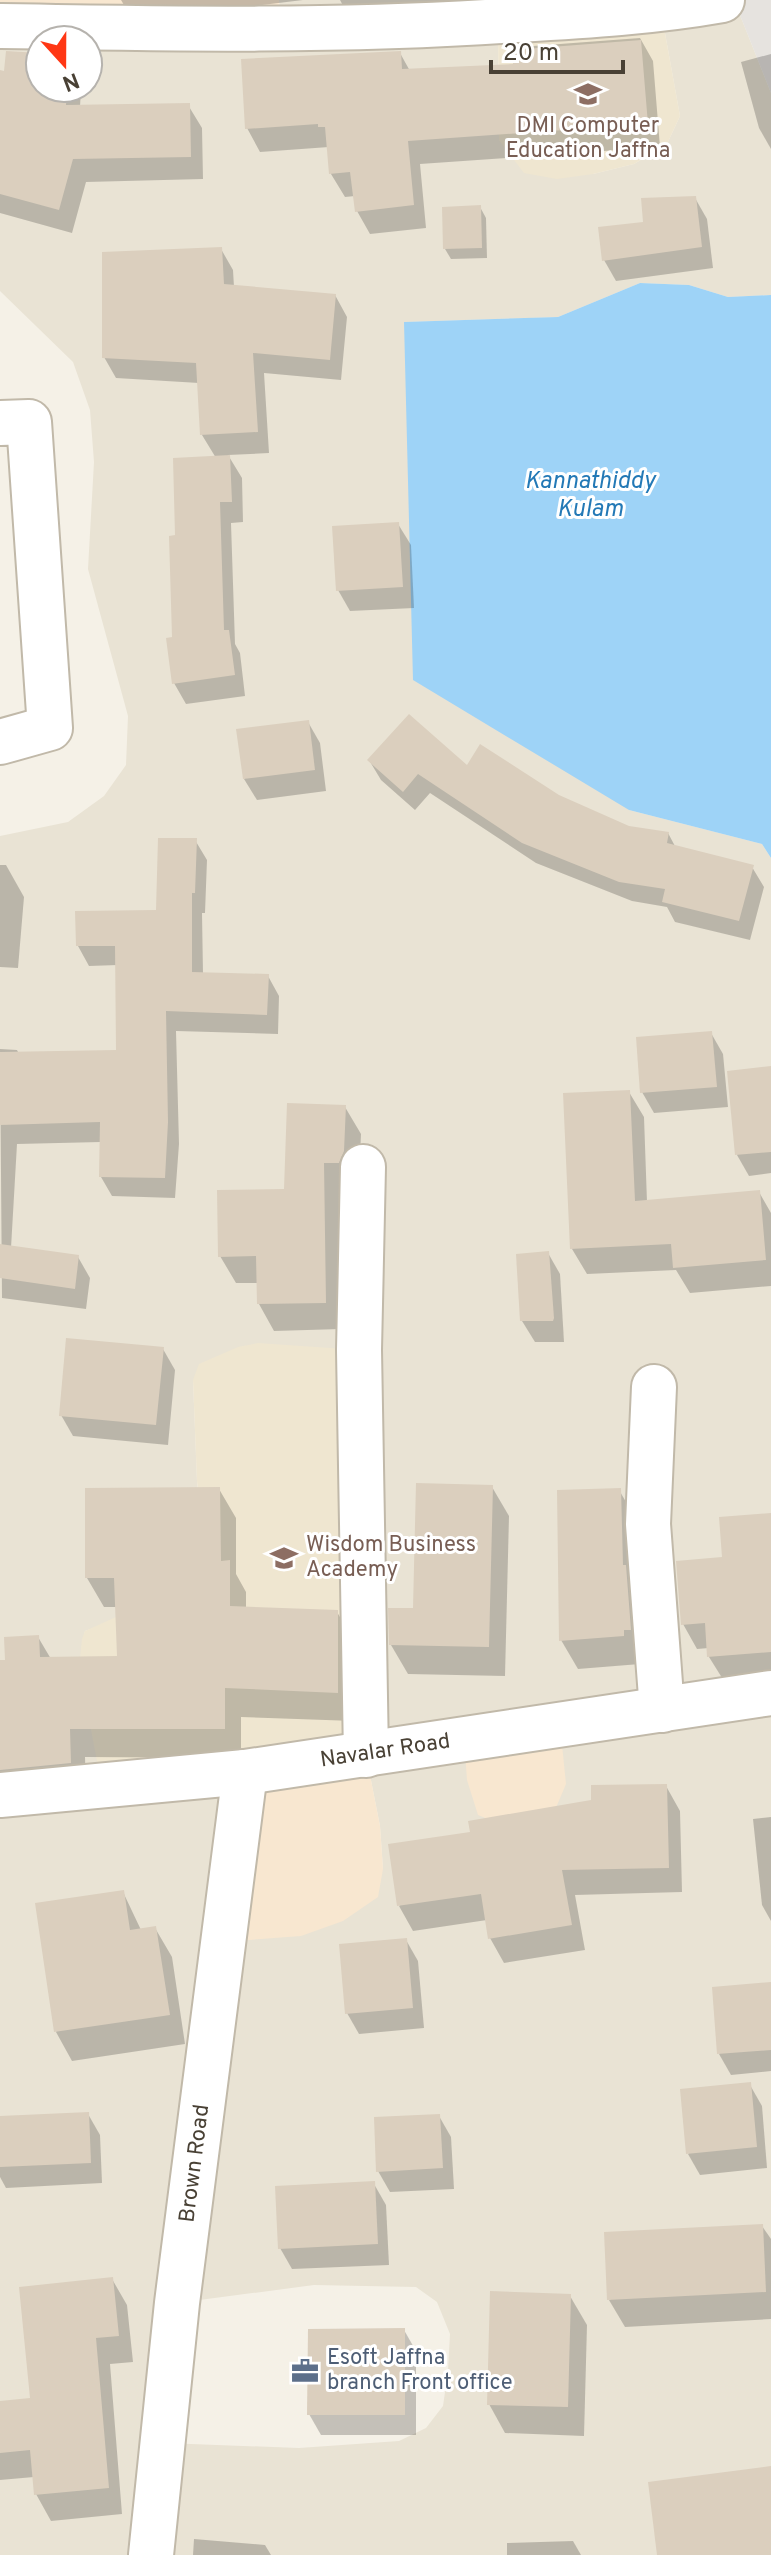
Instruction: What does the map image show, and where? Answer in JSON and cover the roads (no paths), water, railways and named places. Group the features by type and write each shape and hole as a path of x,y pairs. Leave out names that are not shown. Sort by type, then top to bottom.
{"street":[{"path":"0,26 189,15 429,26 661,11 722,0"},
{"path":"0,423 29,422 50,728 0,742"},
{"path":"363,1167 359,1350 366,1755"},
{"path":"654,1387 648,1524 662,1710"},
{"name":"Navalar Road","path":"0,1795 245,1772 771,1693"},
{"name":"Brown Road","path":"151,2555 165,2443 177,2303 245,1772"}],"water":[{"name":"Kannathiddy Kulam","path":"640,283 689,285 728,297 771,295 771,858 762,844 629,810 413,680 404,322 558,317"}],"place":[{"name":"DMI Computer Education Jaffna","path":"588,94"},
{"name":"Wisdom Business Academy","path":"284,1558"},
{"name":"Esoft Jaffna branch Front office","path":"305,2371"}]}
